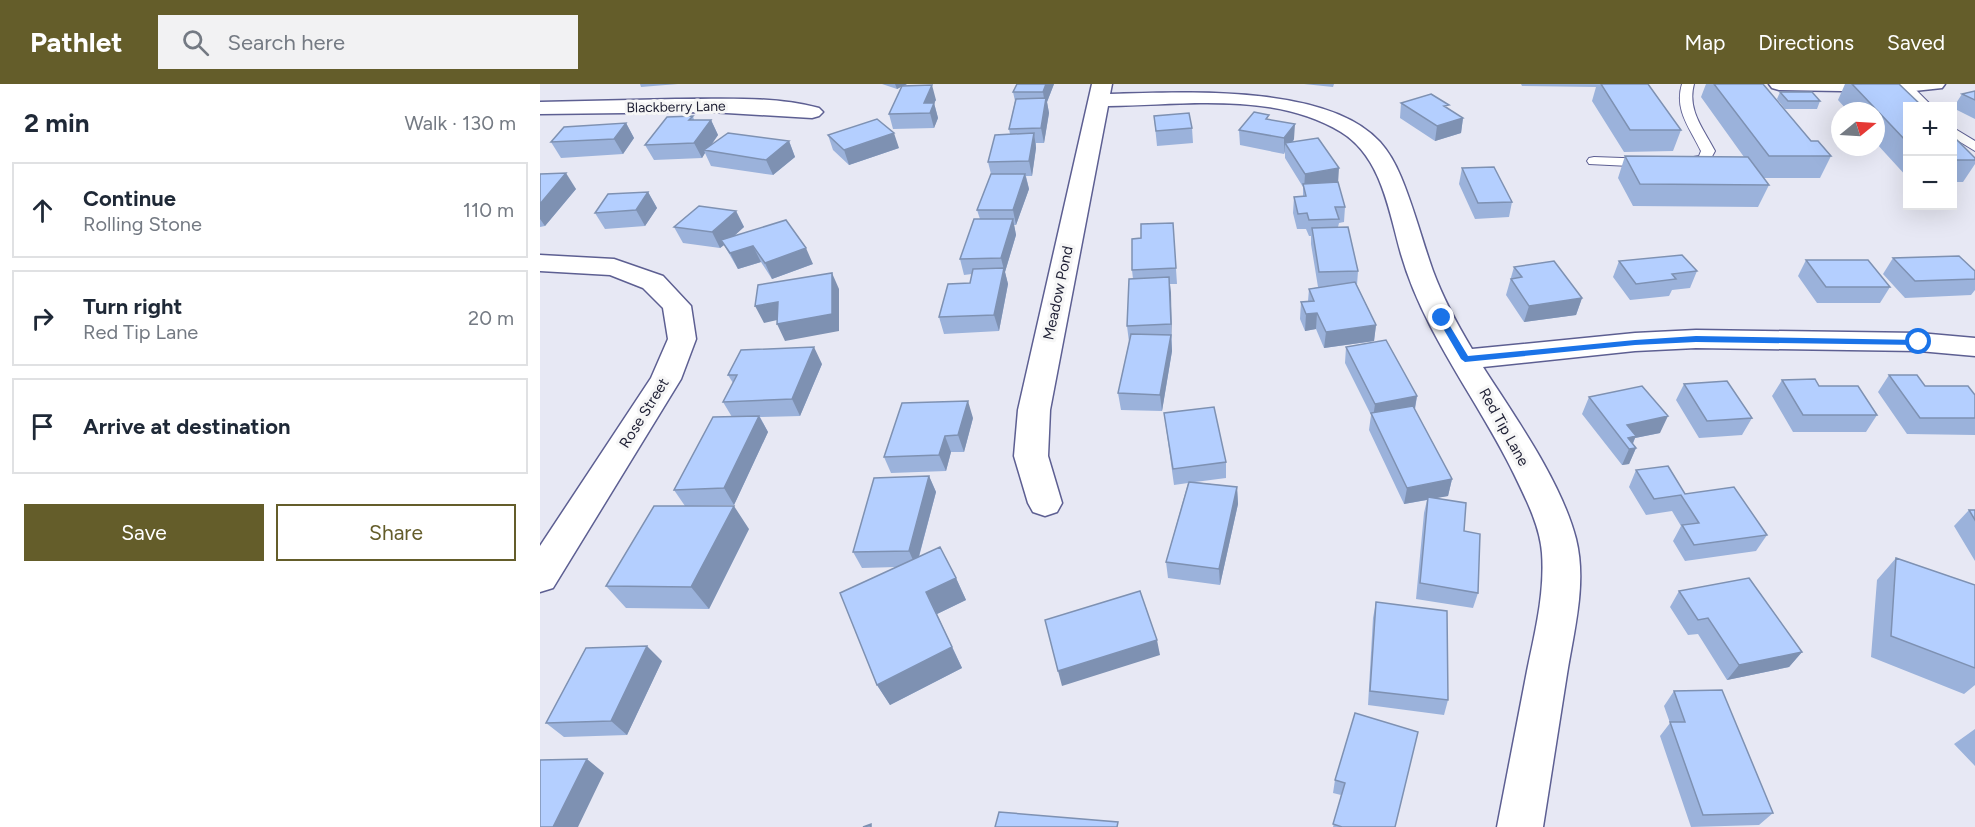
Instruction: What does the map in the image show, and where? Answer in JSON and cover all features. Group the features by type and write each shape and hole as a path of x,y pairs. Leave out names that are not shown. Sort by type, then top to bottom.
{"street":[{"path":"540,128 564,100 594,91 602,84"},
{"path":"1779,84 1920,85"},
{"name":"Red Tip Lane","path":"1101,92 1269,102 1310,110 1348,126 1371,145 1385,167 1422,276 1442,318 1538,489 1555,528 1562,571 1559,607 1520,827"},
{"name":"Meadow Pond","path":"1045,503 1031,456 1034,410 1101,92"},
{"name":"Blackberry Lane","path":"540,108 564,100 773,107 812,112"},
{"name":"Rose Street","path":"540,263 614,267 653,282 677,306 682,339 666,379 540,577"},
{"path":"1465,359 1635,342 1696,339 1919,342 1975,347"}],"lane":[{"path":"1594,161 1680,163 1704,159 1708,151 1685,109 1683,99 1688,84"},
{"path":"1920,85 1925,102"},
{"path":"1957,134 1975,147"}],"building":[{"path":"1017,84 1046,84 1043,92 1013,92"},
{"path":"1601,84 1648,84 1681,130 1630,130"},
{"path":"1714,84 1763,84 1811,141 1818,141 1831,156 1769,156"},
{"path":"1852,84 1899,84 1918,102 1903,102 1903,138 1885,119 1885,102 1869,102"},
{"path":"932,85 924,103 934,103 930,113 889,114 902,86"},
{"path":"1975,91 1975,100 1962,94"},
{"path":"1780,92 1812,92 1820,101 1788,101"},
{"path":"1431,94 1449,105 1444,106 1463,118 1437,126 1401,103"},
{"path":"1046,98 1041,128 1009,129 1016,99"},
{"path":"1254,112 1269,115 1266,119 1295,124 1284,138 1239,130"},
{"path":"1189,113 1192,128 1156,131 1154,116"},
{"path":"693,116 689,120 711,120 694,143 645,145 667,117"},
{"path":"877,119 894,133 844,150 828,135"},
{"path":"626,123 614,139 551,142 564,127"},
{"path":"728,133 789,141 766,160 704,150"},
{"path":"1034,133 1029,161 988,162 995,135"},
{"path":"1318,138 1339,168 1305,174 1285,143"},
{"path":"1957,140 1975,158 1975,160 1957,160"},
{"path":"1625,156 1748,157 1769,185 1640,184"},
{"path":"1494,167 1512,202 1478,203 1462,168"},
{"path":"566,173 540,204 540,174"},
{"path":"991,174 1025,174 1013,210 977,210"},
{"path":"1338,182 1345,207 1335,207 1339,219 1309,220 1307,213 1298,214 1294,197 1306,196 1303,184"},
{"path":"648,192 636,210 595,213 608,194"},
{"path":"699,206 736,211 712,232 674,227"},
{"path":"974,219 1013,219 1001,258 960,259"},
{"path":"786,220 806,248 765,263 753,246 730,253 721,240"},
{"path":"1173,223 1176,268 1132,270 1132,239 1141,238 1141,224"},
{"path":"1348,227 1358,271 1319,272 1312,228"},
{"path":"1682,255 1697,271 1672,274 1676,279 1636,284 1619,261"},
{"path":"1959,256 1975,271 1975,279 1915,281 1893,258"},
{"path":"1806,260 1868,260 1890,287 1826,287"},
{"path":"1554,261 1582,298 1529,306 1511,279 1522,277 1514,267"},
{"path":"1004,268 994,315 939,317 948,284 970,283 973,269"},
{"path":"832,273 832,314 777,324 778,302 755,306 758,285"},
{"path":"1169,277 1171,324 1127,326 1129,279"},
{"path":"1355,282 1376,325 1326,332 1317,313 1306,314 1301,302 1314,301 1309,289"},
{"path":"1131,334 1171,335 1160,395 1118,393"},
{"path":"1386,340 1417,396 1375,404 1346,347"},
{"path":"814,347 792,399 723,402 737,375 728,375 741,350"},
{"path":"1889,375 1917,375 1925,386 1968,386 1975,395 1975,418 1920,418"},
{"path":"1815,379 1819,386 1858,386 1877,415 1803,415 1782,380"},
{"path":"1727,381 1752,418 1707,421 1684,384"},
{"path":"1642,386 1668,416 1627,425 1636,436 1628,438 1636,448 1629,449 1589,397"},
{"path":"968,401 958,435 945,436 939,455 884,457 902,403"},
{"path":"1413,406 1452,479 1407,488 1371,413"},
{"path":"1214,407 1226,462 1173,469 1164,413"},
{"path":"759,416 724,488 674,490 713,417"},
{"path":"1668,466 1685,494 1734,487 1767,535 1694,545 1682,525 1699,523 1681,495 1654,499 1636,470"},
{"path":"929,476 909,551 853,552 874,478"},
{"path":"1189,482 1237,487 1219,569 1166,562"},
{"path":"1428,497 1466,503 1464,531 1480,534 1478,593 1420,583"},
{"path":"654,506 734,506 691,587 606,586"},
{"path":"1969,510 1975,510 1975,520"},
{"path":"940,547 956,578 926,592 952,647 877,685 840,593"},
{"path":"1896,558 1975,585 1975,668 1891,636"},
{"path":"1749,578 1802,652 1739,665 1708,618 1698,620 1679,591"},
{"path":"1140,591 1157,640 1058,671 1045,620"},
{"path":"1376,602 1447,611 1448,700 1370,691"},
{"path":"647,646 611,721 546,723 586,648"},
{"path":"1722,690 1773,813 1703,815 1670,722 1685,722 1674,691"},
{"path":"1355,713 1418,732 1395,827 1342,827 1333,824 1345,783 1335,780"},
{"path":"587,759 553,827 540,827 540,760"},
{"path":"999,812 1118,822 1117,827 995,827"}],"route":[{"path":"1442,318 1465,359 1635,342 1696,339 1919,342"}]}
